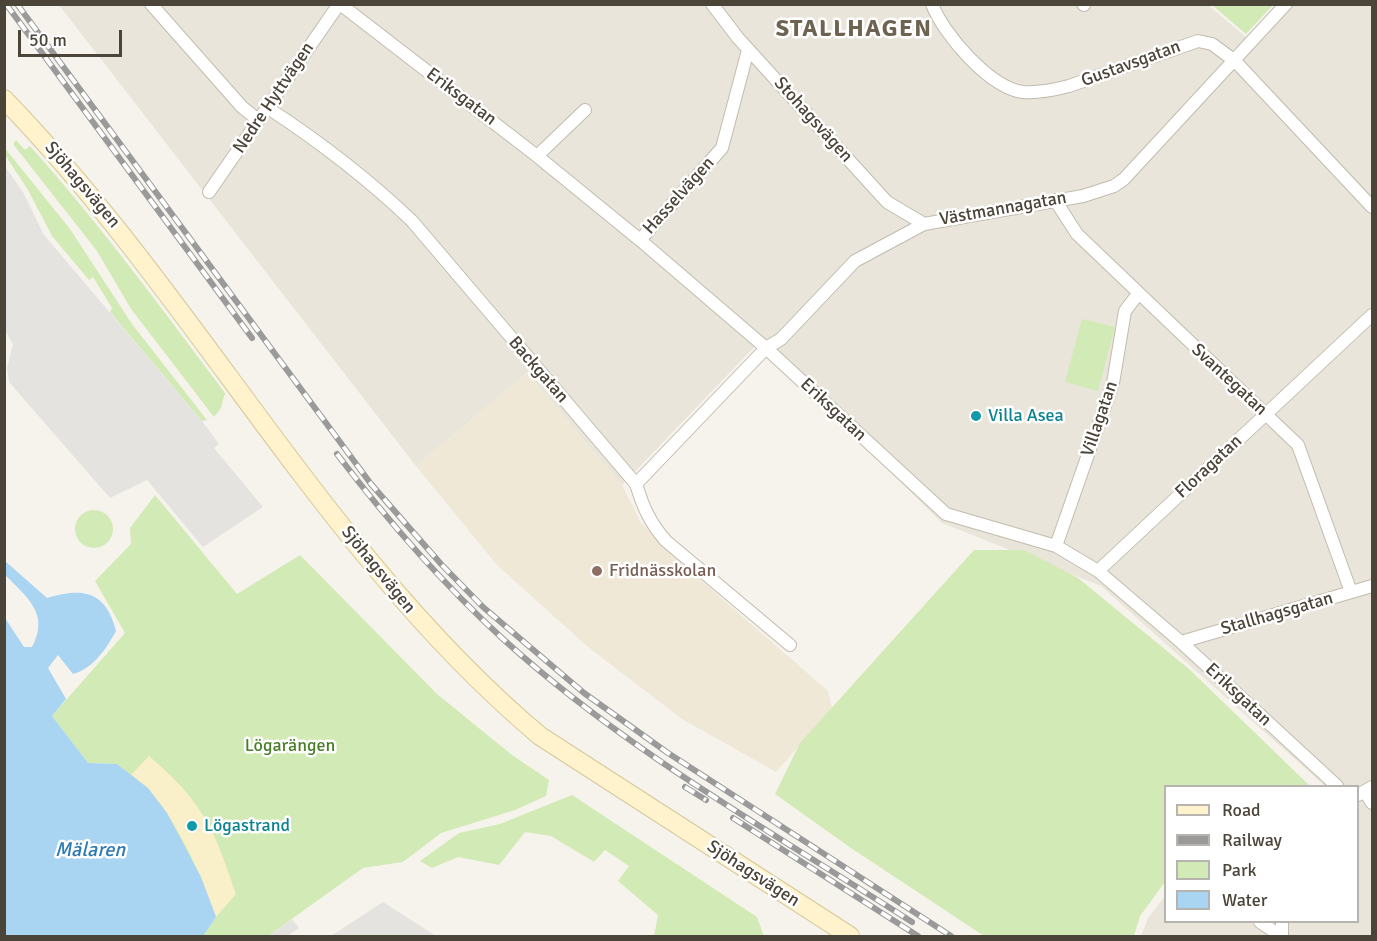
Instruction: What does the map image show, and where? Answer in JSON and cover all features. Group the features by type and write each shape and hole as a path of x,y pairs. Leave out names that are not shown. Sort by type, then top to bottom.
{"main road":[{"name":"Sjöhagsvägen","path":"4,99 50,146 153,272 393,591 495,698 540,736 850,936"}],"street":[{"path":"151,4 242,107 258,120"},
{"name":"Nedre Hyttvägen","path":"209,192 340,4"},
{"name":"Eriksgatan","path":"340,4 537,156 640,240 766,348 946,514 1056,546 1098,571 1181,642 1336,785"},
{"name":"Stohagsvägen","path":"712,4 748,50 887,202 924,224"},
{"name":"Gustavsgatan","path":"932,4 935,14 970,58 998,83 1022,92 1050,91 1069,86 1198,41 1212,44 1235,61 1372,207"},
{"name":"Västmannagatan","path":"636,484 766,348 781,339 855,261 924,224 1100,192 1124,179 1286,4"},
{"name":"Hasselvägen","path":"640,240 722,148 748,50"},
{"name":"Backgatan","path":"268,108 325,146 370,181 412,221 636,484 643,509 651,525 666,541 790,645"},
{"path":"537,156 585,110"},
{"name":"Svantegatan","path":"1055,200 1077,234 1298,445 1351,592"},
{"name":"Villagatan","path":"1056,546 1113,383 1125,311 1138,294"},
{"name":"Floragatan","path":"1098,571 1372,315"},
{"name":"Stallhagsgatan","path":"1181,642 1372,586"},
{"path":"1365,791 1372,803"},
{"path":"1263,923 1281,936"}],"shaded area":[{"path":"1207,4 1247,38 1276,5 1372,5 1372,936 1141,936 1148,918 1164,897 1164,923 1359,923 1359,785 1324,785 1101,586 942,523 759,342 622,485 527,373 416,466 59,5"},
{"path":"4,165 23,192 44,235 202,421 219,444 214,448 263,507 203,547 147,480 110,498 9,382 7,368 13,344 4,329"},
{"name":"Fridnässkolan","path":"527,373 622,485 641,523 696,576 828,691 832,709 776,772 682,719 588,647 497,565 416,466"},
{"path":"383,902 436,936 331,936"},
{"path":"292,919 299,928 288,936 268,936"}],"green space":[{"path":"1212,5 1273,5 1246,34"},
{"path":"16,140 25,150 30,146 81,206 225,393 221,408 214,417 131,309 97,251 13,144"},
{"path":"4,147 70,229 132,324 207,420 202,421 110,312 112,308 93,277 89,280 52,236 28,190 5,155"},
{"path":"1082,319 1115,327 1098,391 1065,382"},
{"name":"Lögarängen","path":"155,495 237,594 300,555 437,694 512,755 549,780 546,796 515,810 441,833 403,862 363,868 268,936 200,936 204,935 216,917 131,775 117,764 88,763 52,716 125,633 95,581 131,544 130,528"},
{"path":"94,510 107,516 113,529 107,542 94,548 81,542 75,529 81,516"},
{"path":"974,550 1024,550 1078,578 1189,669 1309,785 1164,785 1164,883 1140,916 1134,936 984,936 851,848 775,794 800,743"},
{"path":"572,795 757,917 764,936 654,936 658,915 618,881 629,866 605,850 594,862 551,836 525,832 499,865 458,857 432,868 420,861 459,833 500,824"}],"sand":[{"name":"Lögastrand","path":"149,756 194,802 221,851 236,894 216,917 192,859 172,821 146,788 131,775"}],"water":[{"name":"Mälaren","path":"5,561 47,598 72,593 91,595 106,607 112,618 116,631 104,651 93,663 73,674 58,655 48,668 66,699 52,716 88,763 117,764 148,788 167,813 201,877 216,917 204,935 5,936 5,618 24,647 32,647 38,625 34,607 5,575"}],"railway":[{"path":"6,4 252,338"},
{"path":"17,4 371,484 441,564 483,607 584,693 668,753 951,936"},
{"path":"337,454 395,527 437,573 480,618 550,679 599,718 702,789 912,922"},
{"path":"685,787 706,800"},
{"path":"733,818 918,936"}],"place":[{"name":"Villa Asea","path":"976,416"},
{"name":"Fridnässkolan","path":"597,571"},
{"name":"Lögastrand","path":"192,826"}],"district":[{"name":"STALLHAGEN","path":"854,30"}]}
